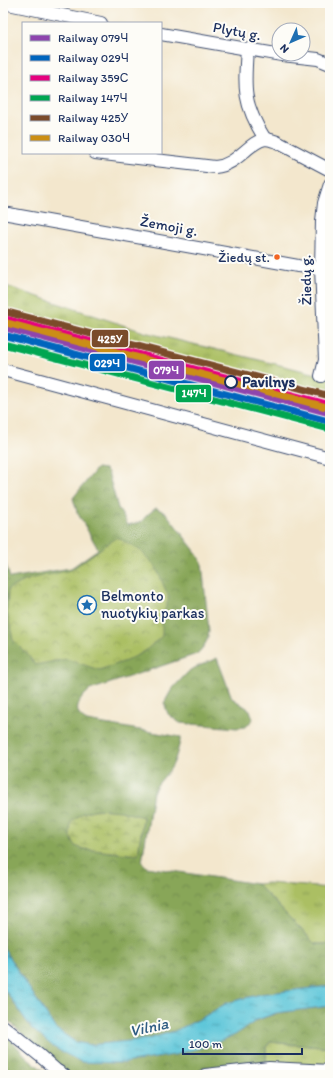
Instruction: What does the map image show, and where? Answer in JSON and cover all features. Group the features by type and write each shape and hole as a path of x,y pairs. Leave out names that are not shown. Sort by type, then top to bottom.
{"street":[{"path":"3,3 96,22"},
{"name":"Plytų g.","path":"162,34 247,49 318,59 330,64"},
{"path":"247,49 244,82 246,98 255,123 264,139"},
{"path":"104,154 215,167 222,166 238,158 256,143 264,139 277,142 330,170"},
{"name":"Žiedų g.","path":"321,376 325,360 326,268 323,215 324,203 330,184"},
{"name":"Žemoji g.","path":"3,213 298,266 326,268"},
{"path":"3,370 330,458"},
{"path":"3,1026 64,1075"},
{"path":"205,1075 269,1068 330,1071"}],"green space":[{"path":"3,285 144,332 325,376 330,335 330,404 3,319"},
{"path":"97,468 105,469 108,472 118,508 128,525 141,522 156,508 166,513 195,551 202,563 209,631 207,641 204,646 197,654 90,690 82,697 78,706 79,714 87,721 181,737 176,755 169,771 153,792 142,862 147,867 257,884 315,944 326,944 330,941 330,986 261,994 227,1003 200,1019 175,1031 148,1039 91,1045 75,1042 55,1028 3,948 3,555 10,578 71,568 98,549 77,512 73,498","holes":["143,817 138,855 84,849"]},
{"name":"Belmonto nuotykių parkas","path":"117,537 140,550 156,567 169,598 162,618 162,636 144,652 126,661 99,670 67,659 35,665 28,655 13,640 7,611 8,589 29,579 71,570"},
{"path":"217,658 232,698 250,710 253,719 246,727 237,728 180,723 168,714 164,703 172,689 190,670"},
{"path":"97,809 120,811 143,817 138,855 84,849 75,846 70,835 71,822 83,813"},
{"path":"268,883 330,888 330,941 326,944 315,944 257,884"},
{"path":"3,987 32,1029 81,1062 124,1063 247,1026 266,1017 298,1010 330,1006 330,1048 270,1042 266,1047 266,1063 170,1075 71,1075 57,1065 3,1016"},
{"path":"3,1032 28,1058 49,1075 3,1075"},
{"path":"270,1042 330,1048 330,1066 266,1063 266,1047"}],"water":[{"path":"3,948 55,1028 75,1042 91,1045 148,1039 175,1031 200,1019 227,1003 261,994 330,986 330,1006 276,1013 257,1020 235,1035 201,1048 174,1055 124,1063 81,1062 55,1048 32,1029 3,987"}],"rail line":[{"name":"425У","path":"7,312 330,396"},
{"name":"359С","path":"5,319 330,405"},
{"name":"030Ч","path":"3,322 330,408"},
{"name":"079Ч","path":"3,327 330,413"},
{"name":"029Ч","path":"3,335 328,421"},
{"name":"147Ч","path":"3,344 326,428"}],"place":[{"name":"Žiedų st.","path":"277,257"},
{"name":"Pavilnys","path":"231,382"},
{"name":"Belmonto nuotykių parkas","path":"87,605"}],"water label":[{"name":"Vilnia","path":"149,1027"}]}
